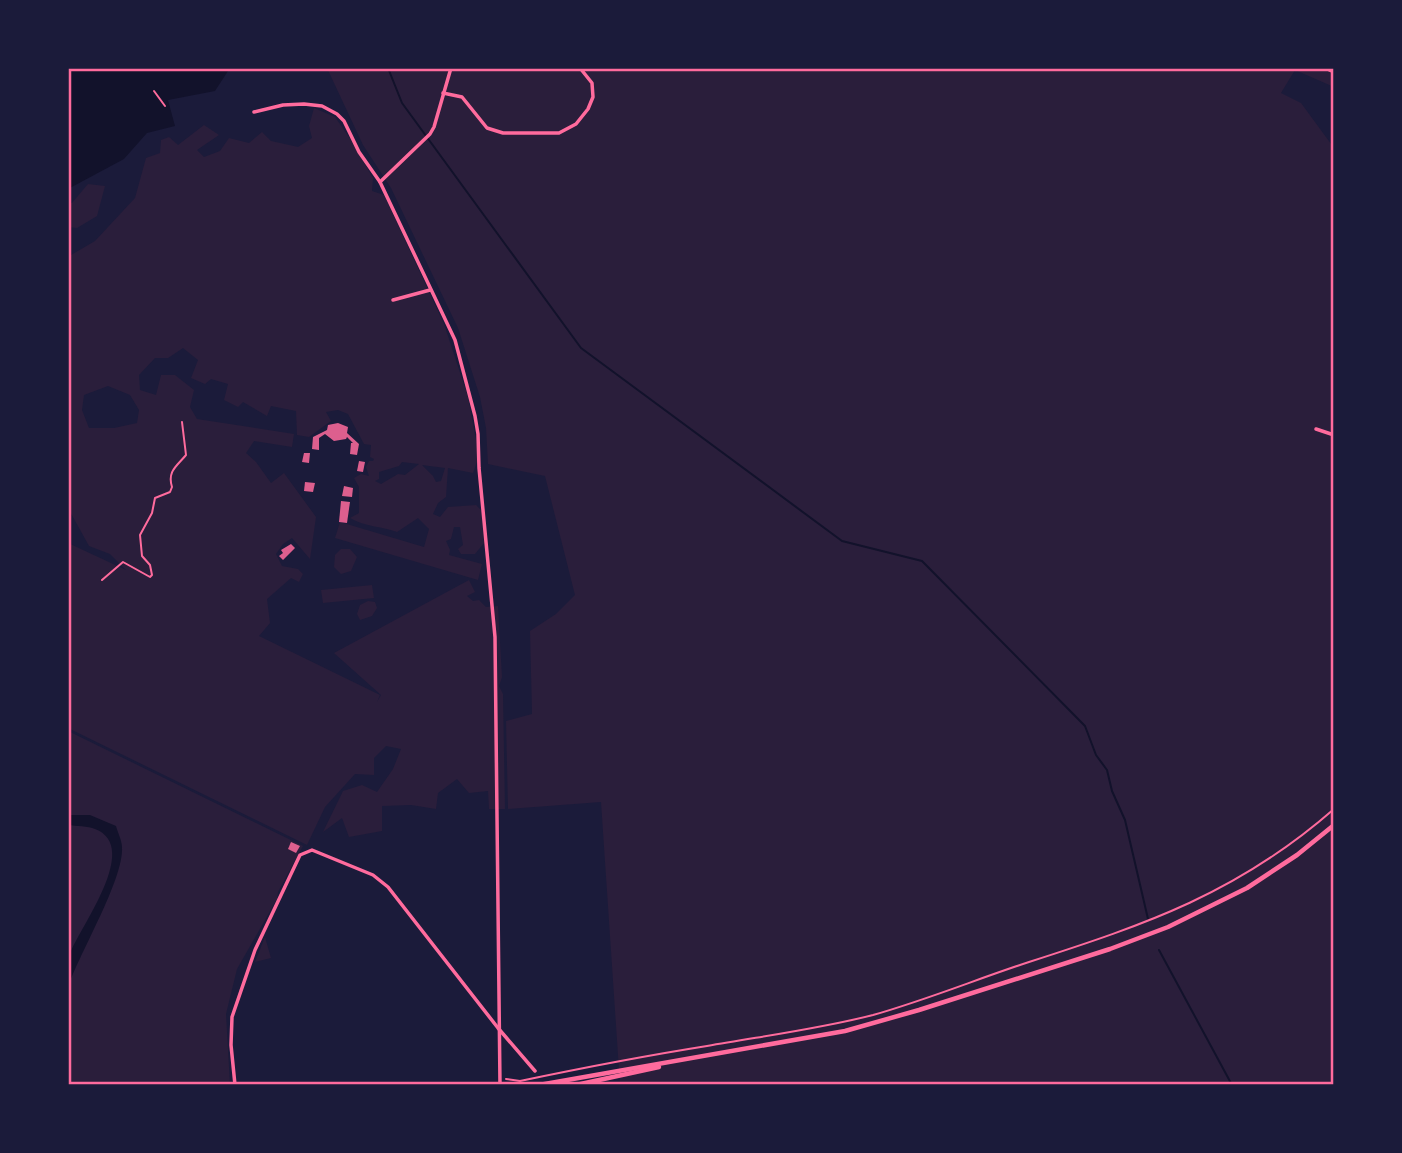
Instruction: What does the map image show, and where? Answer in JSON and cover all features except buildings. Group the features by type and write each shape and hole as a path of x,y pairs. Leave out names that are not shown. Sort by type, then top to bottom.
{"main road":[{"path":"539,1085 781,1043 878,1022 1147,936 1247,888 1297,855 1334,825"},
{"path":"576,1085 680,1061"}],"street":[{"path":"380,182 434,127 451,68"},
{"path":"443,93 462,97 487,128 503,133 559,133 576,124 589,110 593,97 592,83 580,68"},
{"path":"1325,68 1334,72"},
{"path":"254,112 283,104 304,104 322,106 344,121 359,152 380,182 455,340 478,434 495,637 500,1082"},
{"path":"393,300 430,290"},
{"path":"1316,429 1334,436"},
{"path":"235,1085 231,1045 232,1017 255,950 300,855 312,850 373,875 388,887 535,1071"}],"path":[{"path":"154,91 165,106"},
{"path":"160,99 166,95"},
{"path":"102,580 123,562 145,575 152,575 142,556 141,535 152,513 155,498 170,492 172,487 169,479 172,470 186,455 187,443 182,422"},
{"path":"500,1082 520,1081 628,1059 807,1029 875,1014 1114,935 1188,905 1248,874 1284,850 1334,809"}],"shaded area":[{"path":"68,68 230,68 215,91 168,100 175,126 147,133 124,159 68,189"},
{"path":"327,68 1334,68 1334,87 1295,70 1281,93 1301,103 1334,148 1334,1085 620,1085 601,802 508,809 506,721 532,714 530,631 556,614 575,595 545,476 488,464 486,428 480,397 458,328 391,188 363,145"},
{"path":"314,108 335,117 349,137 373,178 372,191 384,195 444,324 468,397 479,456 473,473 448,468 446,497 438,503 433,514 440,517 448,507 476,505 482,511 484,543 475,554 461,554 458,549 463,545 460,527 454,527 451,539 446,541 449,555 482,564 478,580 335,538 340,522 424,547 429,529 418,518 397,532 350,518 359,513 359,487 354,478 361,474 369,476 366,467 369,461 374,459 370,457 371,445 364,444 348,414 338,410 326,412 331,421 309,437 297,435 296,411 271,406 267,416 243,402 238,407 224,400 228,384 211,379 205,384 191,378 198,360 183,348 168,358 155,358 139,375 140,390 156,395 161,375 175,375 194,390 190,407 197,419 294,434 292,447 254,441 246,453 271,483 284,473 316,517 310,559 292,538 283,544 276,554 282,566 298,569 303,574 299,582 291,578 267,599 270,623 259,636 380,695 377,702 381,695 334,653 469,580 475,592 467,596 473,601 479,600 486,607 498,606 505,809 489,809 488,791 469,793 457,779 438,793 436,809 411,805 382,806 382,831 349,837 342,818 323,832 343,791 362,785 377,792 393,769 401,749 386,746 374,758 374,775 355,774 325,807 307,845 68,728 68,543 126,570 110,554 89,546 68,508 68,251 71,255 95,241 135,198 146,158 160,153 161,140 169,137 178,145 204,125 219,135 197,150 204,157 220,151 229,138 249,143 262,132 271,141 298,147 312,138 309,126","holes":["108,386 130,395 139,410 137,423 114,428 89,428 82,410 84,395","402,462 419,464 405,475 398,474 381,484 375,481 379,479 379,472 399,466","422,465 445,468 441,481 436,482"]},
{"path":"88,184 105,186 97,216 77,228 68,227 68,203 72,203"},
{"path":"341,549 350,549 357,557 351,571 341,574 334,567 335,555"},
{"path":"372,585 374,598 323,603 321,590"},
{"path":"368,601 375,602 377,608 372,616 360,620 357,614 360,605"},
{"path":"68,731 303,846 278,892 277,899 237,969 226,1014 230,1085 68,1085"},
{"path":"68,815 90,815 116,826 122,847 121,861 109,896 68,987 70,954 104,888 112,852 108,838 92,828 68,825"},
{"path":"265,937 271,958 255,962"}],"waterway":[{"path":"388,68 402,103 581,348 842,541 922,561 1085,726 1096,755 1107,770 1112,791 1125,820 1148,919"},
{"path":"1159,950 1232,1085"}]}
